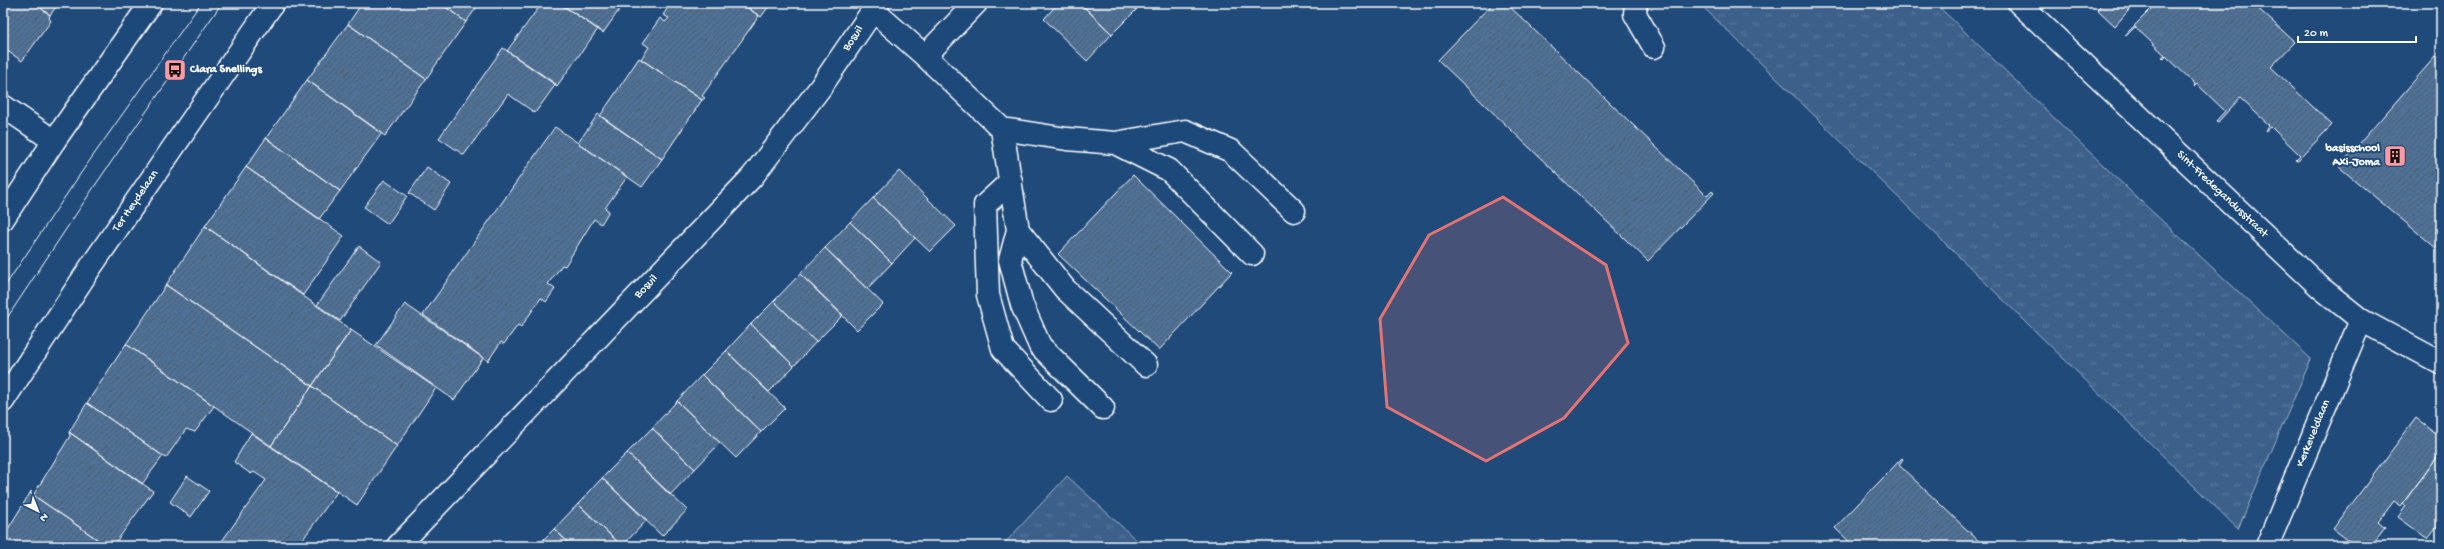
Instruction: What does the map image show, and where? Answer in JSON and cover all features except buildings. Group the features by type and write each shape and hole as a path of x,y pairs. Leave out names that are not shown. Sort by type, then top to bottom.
{"street":[{"path":"3,219 54,142 151,3"},
{"name":"Ter Heydelaan","path":"3,401 90,268 272,3"},
{"path":"925,56 976,3"},
{"path":"1636,3 1635,14 1654,47"},
{"name":"Sint-Fredegandusstraat","path":"2019,3 2321,288 2361,320 2441,363"},
{"name":"Bosuil","path":"398,546 752,177 820,88 876,7 1002,130"},
{"path":"3,106 54,142"},
{"path":"1102,408 1040,346 1022,305 1010,260 1018,230 1002,130 1067,139 1115,143 1185,131 1231,151 1294,211"},
{"path":"1115,143 1169,170 1252,254"},
{"path":"1011,181 985,204 988,295 1003,349 1051,400"},
{"path":"1018,230 1065,289 1146,365"},
{"name":"Kerkeveldlaan","path":"2267,546 2361,320"}],"highlighted area":[{"path":"1503,197 1606,265 1628,343 1564,418 1486,461 1387,407 1380,319 1429,235"}],"green space":[{"path":"1699,3 1935,3 2130,191 2311,359 2238,529"},
{"path":"1067,476 1143,546 1002,546"}],"tram line":[{"path":"3,289 83,170 201,3"},
{"path":"3,324 98,181 222,3"}],"place":[{"name":"Clara Snellings","path":"175,70"},
{"name":"basisschool Axi-Joma","path":"2395,156"}]}
